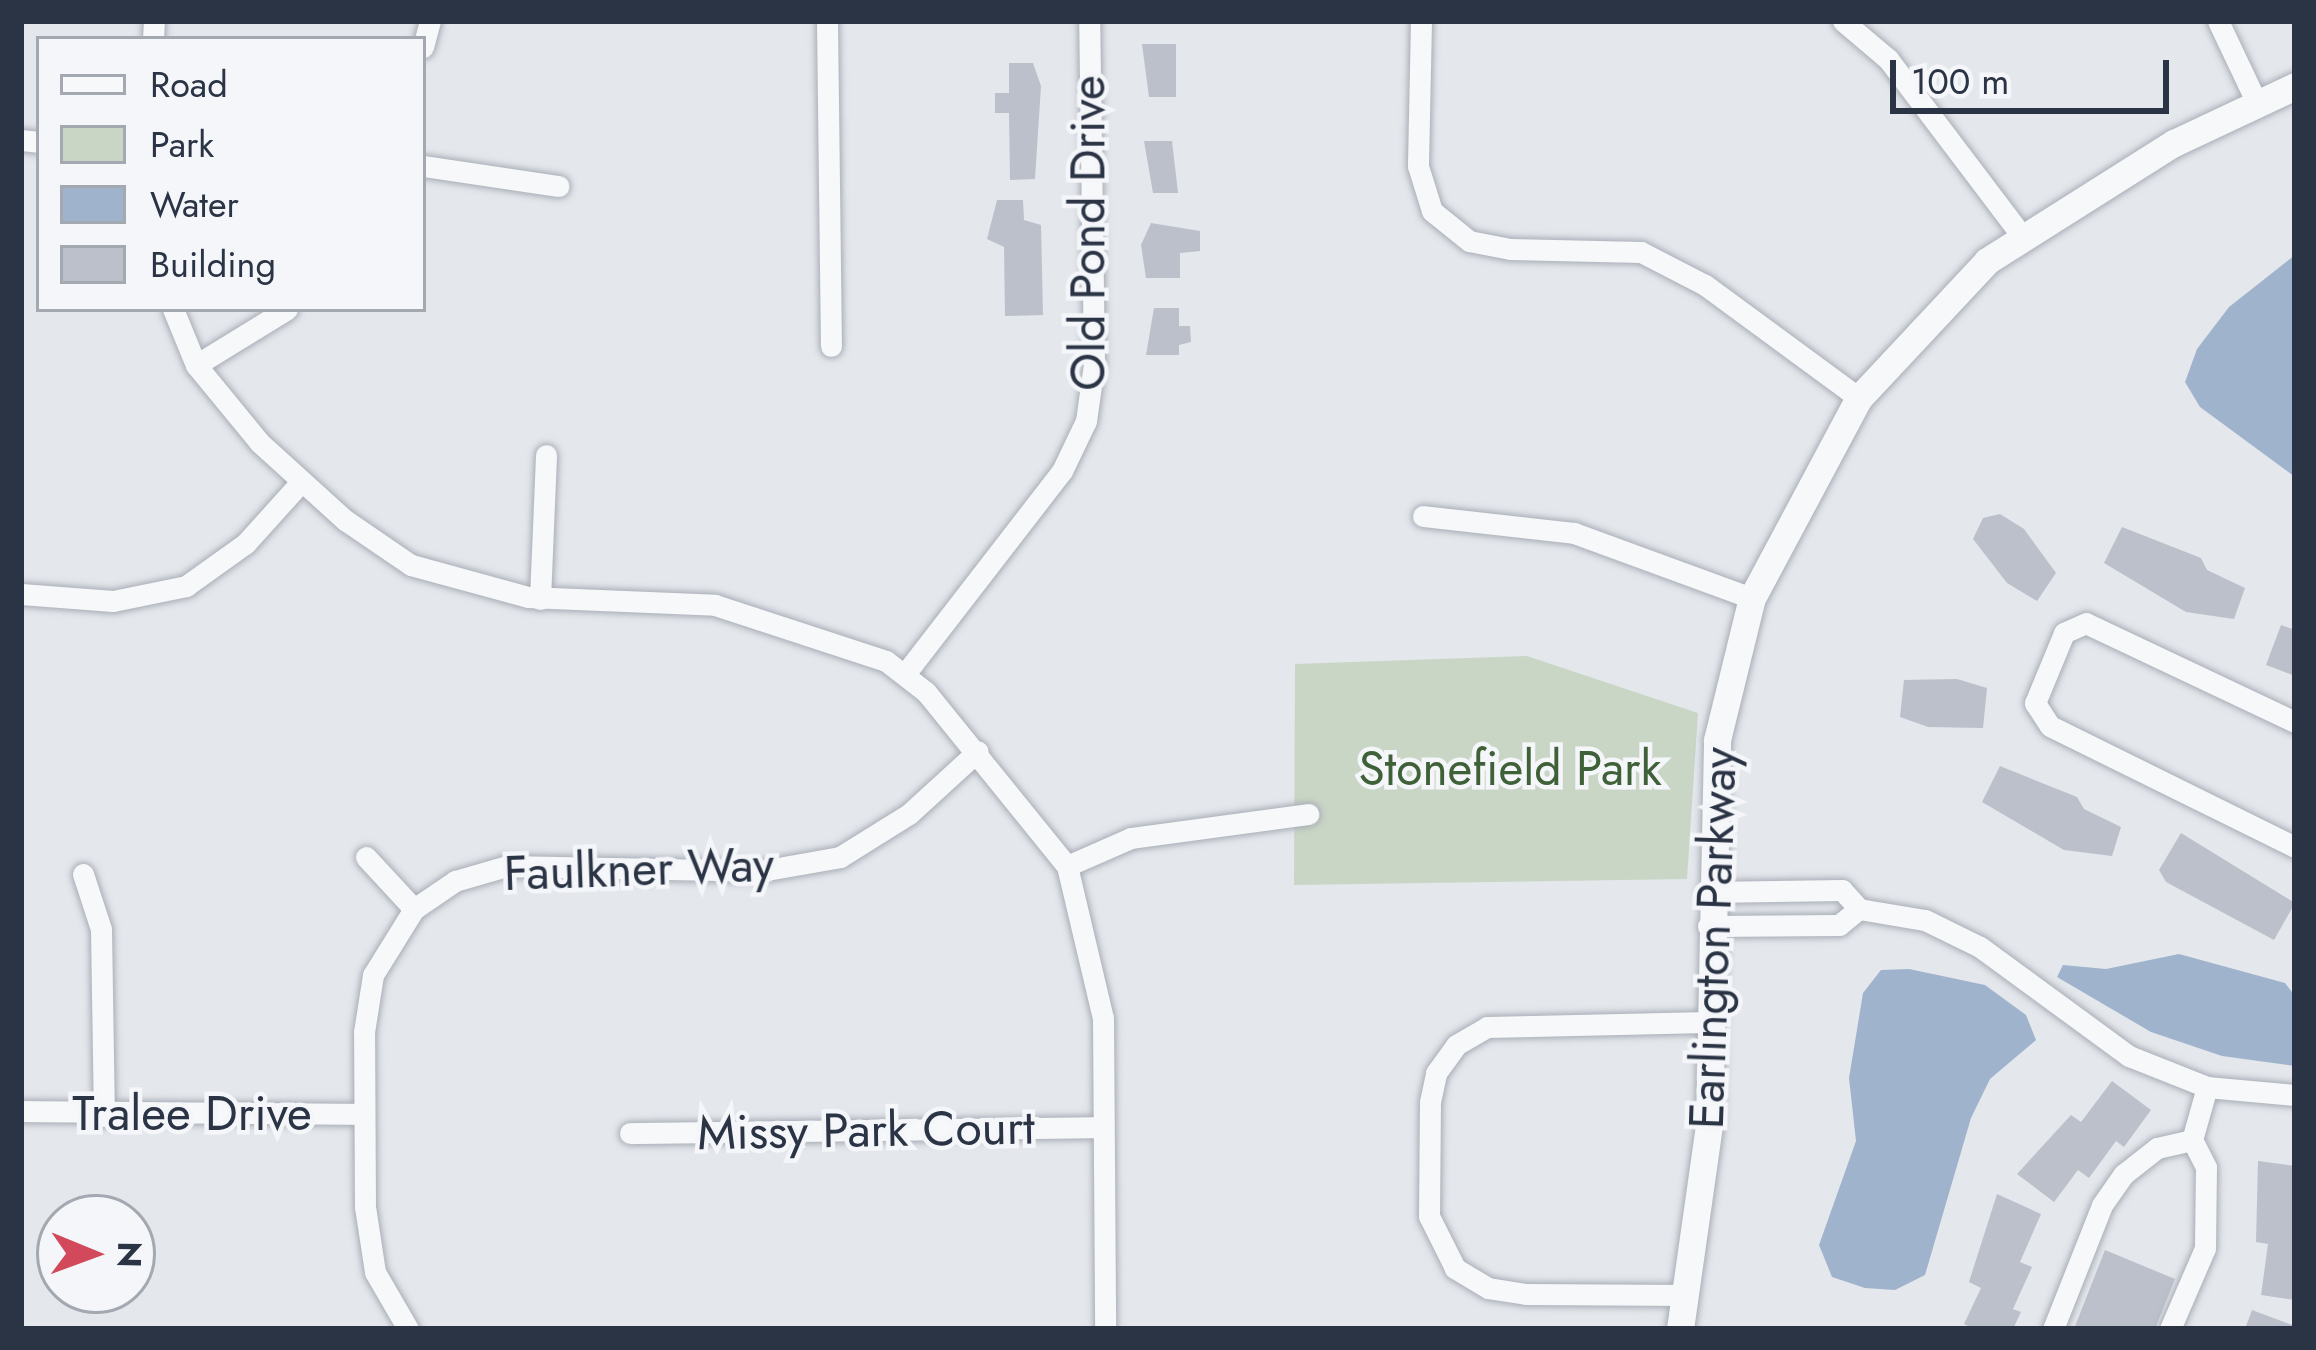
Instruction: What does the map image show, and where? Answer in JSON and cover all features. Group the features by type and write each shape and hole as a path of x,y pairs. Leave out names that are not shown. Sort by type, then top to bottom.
{"street":[{"path":"827,21 831,346"},
{"name":"Old Pond Drive","path":"905,674 1062,471 1086,421 1094,364 1089,21"},
{"path":"1421,21 1418,166 1432,212 1469,241 1641,252 1705,285 1859,398"},
{"path":"1843,21 1888,59 2022,236"},
{"path":"2218,21 2256,100"},
{"name":"Earlington Parkway","path":"1680,1329 1708,1126 1708,892 1717,740 1752,598 1859,398 1907,340 2022,236 2256,100 2295,86"},
{"path":"426,166 559,186"},
{"path":"174,312 196,365 300,483 411,566 540,598 715,605 905,674 979,751 1066,866 1102,1018 1105,1329"},
{"path":"196,365 282,312"},
{"path":"540,598 546,455"},
{"path":"21,594 112,601 186,586 246,543 300,483"},
{"path":"1423,516 1574,533 1752,598"},
{"path":"2295,722 2086,623 2064,633 2035,703 2050,726 2295,848"},
{"name":"Faulkner Way","path":"414,909 455,881 507,866 761,871 840,857 909,814 979,751"},
{"path":"1066,866 1131,838 1308,814"},
{"path":"366,857 414,909 374,975 363,1114 375,1272 408,1329"},
{"path":"83,874 101,929 104,1116"},
{"path":"1708,892 1842,890 1859,909 1894,912 1961,936 2114,1047 2206,1087 2295,1094"},
{"path":"1708,926 1839,925 1859,909"},
{"path":"1687,1295 1526,1294 1488,1288 1455,1268 1429,1216 1430,1102 1436,1073 1456,1045 1487,1027 1708,1022"},
{"path":"2170,1329 2205,1248 2206,1167 2192,1141 2206,1087"},
{"name":"Tralee Drive","path":"21,1111 104,1116 363,1114"},
{"name":"Missy Park Court","path":"630,1133 1102,1127"},
{"path":"2053,1329 2102,1205 2124,1174 2157,1148 2192,1141"}],"green space":[{"name":"Stonefield Park","path":"1527,656 1698,713 1687,879 1294,885 1295,664"}],"water":[{"path":"2295,255 2295,477 2200,407 2185,382 2197,349 2229,307"},
{"path":"2179,954 2285,983 2295,996 2295,1066 2222,1056 2151,1032 2057,977 2063,965 2106,969"},
{"path":"1909,969 1985,985 2026,1015 2036,1040 1990,1079 1971,1118 1925,1275 1895,1290 1865,1288 1832,1277 1819,1245 1856,1141 1849,1078 1863,993 1881,970"}],"building":[{"path":"1142,44 1176,44 1176,97 1149,97"},
{"path":"1009,63 1033,63 1041,86 1035,179 1010,180 1009,113 995,113 995,93 1009,93"},
{"path":"1144,141 1172,141 1178,193 1153,193"},
{"path":"997,200 1023,200 1024,220 1041,225 1043,315 1005,316 1004,247 987,239"},
{"path":"1151,223 1200,231 1200,251 1180,253 1180,278 1146,278 1141,245"},
{"path":"1154,308 1179,308 1179,326 1190,326 1191,342 1179,345 1179,355 1146,355"},
{"path":"2000,514 2024,529 2056,573 2037,601 2007,583 1973,539 1983,518"},
{"path":"2122,527 2201,558 2207,570 2245,588 2234,619 2186,612 2104,563"},
{"path":"2281,625 2295,630 2295,676 2266,665"},
{"path":"1957,679 1987,688 1983,728 1928,727 1900,717 1904,680"},
{"path":"2000,766 2077,797 2084,809 2121,827 2112,856 2064,850 1982,802"},
{"path":"2181,833 2295,903 2274,940 2166,882 2159,870"},
{"path":"2112,1081 2151,1110 2124,1147 2116,1141 2089,1178 2078,1170 2054,1202 2017,1174 2071,1115 2081,1122"},
{"path":"2258,1161 2295,1166 2295,1300 2261,1295 2268,1244 2256,1242"},
{"path":"1997,1194 2041,1214 2020,1262 2032,1267 2013,1309 2021,1312 2013,1329 1974,1329 1964,1324 1981,1288 1969,1282"},
{"path":"2105,1250 2175,1279 2155,1329 2074,1329"},
{"path":"2252,1310 2295,1326 2295,1329 2245,1329"}]}
